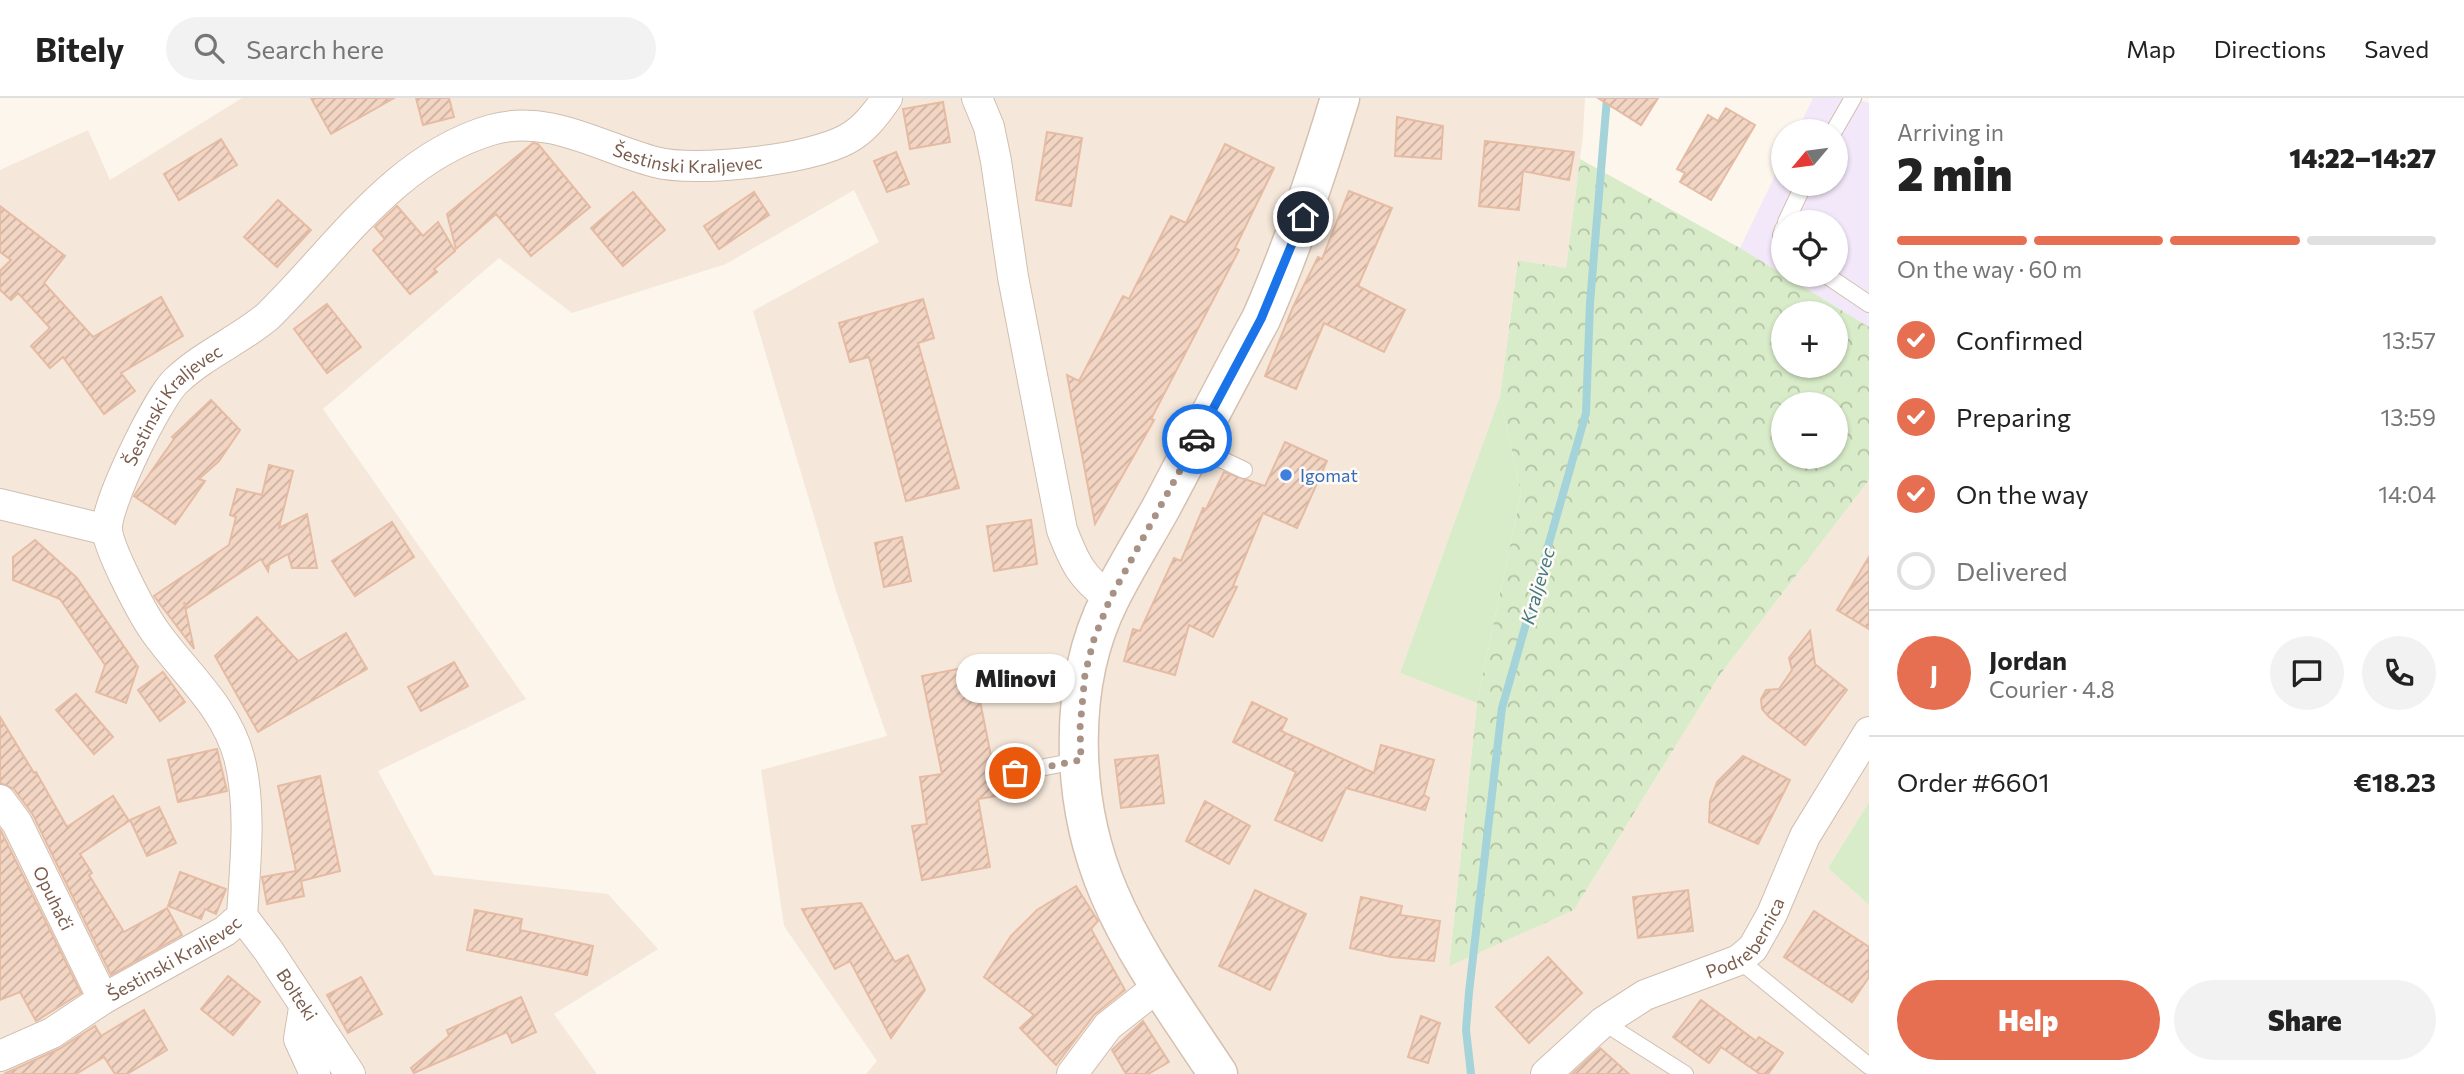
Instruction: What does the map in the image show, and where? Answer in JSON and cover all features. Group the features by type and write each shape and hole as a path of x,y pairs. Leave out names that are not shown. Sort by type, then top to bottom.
{"main road":[{"path":"1218,1074 1160,985 1109,893 1095,854 1081,760 1080,728 1085,674 1110,599 1261,319 1295,240 1340,98"}],"street":[{"name":"Šestinski Kraljevec","path":"0,1056 52,1033 103,999 225,931 242,916 244,816 239,756 211,701 153,629 130,586 107,530 111,506 119,486 159,405 173,383 193,366 248,333 267,317 388,188 432,156 493,130 516,126 574,133 658,163 734,164 773,160 824,149 846,140 864,127 887,98"},
{"path":"977,98 989,127 996,161 1013,277 1062,530 1076,567 1086,580 1110,599"},
{"path":"0,504 107,530"},
{"name":"Podrebernica","path":"1546,1074 1603,1022 1645,995 1740,960 1753,948 1772,914 1805,836 1869,732"},
{"name":"Opuhači","path":"0,800 17,823 103,999"},
{"name":"Bolteki","path":"242,916 268,950 350,1074"},
{"path":"1072,1074 1108,1026 1160,985"},
{"path":"304,1008 299,1039 315,1074"}],"lane":[{"path":"1841,119 1853,98"},
{"path":"1844,287 1869,304"},
{"path":"1193,446 1244,470"},
{"path":"1015,773 1081,760"},
{"path":"1740,960 1869,1066"},
{"path":"1603,1022 1685,1074"}],"shaded area":[{"path":"242,98 1585,98 1583,135 1566,268 1518,260 1500,396 1400,673 1477,703 1449,965 1574,910 1719,676 1869,480 1869,802 1828,868 1869,905 1869,1074 866,1074 877,1061 784,926 761,770 887,736 837,594 753,311 879,242 854,190 726,264 572,313 499,258 323,409 526,699 378,771 434,875 608,894 658,949 554,1014 597,1074 0,1074 0,170 88,130 110,180"},
{"path":"1813,98 1855,98 1869,103 1869,327 1848,314 1848,301 1826,301 1804,287 1848,287 1848,210 1771,210 1771,267 1740,248 1771,184 1771,196 1848,196 1848,119 1803,119"}],"green space":[{"path":"1580,159 1771,267 1771,287 1804,287 1827,301 1771,301 1771,378 1848,378 1848,314 1869,327 1869,480 1719,676 1574,910 1449,966 1477,703 1521,494 1500,396 1518,260 1566,268"},
{"path":"1500,396 1521,494 1477,703 1400,673"},
{"path":"1869,802 1869,905 1828,868"}],"building":[{"path":"311,98 394,98 331,134"},
{"path":"416,98 449,98 454,117 423,125"},
{"path":"1598,98 1658,98 1641,125"},
{"path":"943,102 950,142 910,149 903,109"},
{"path":"1726,108 1755,125 1711,200 1680,182 1685,173 1677,169 1708,115 1718,121"},
{"path":"1397,117 1443,126 1441,159 1395,156"},
{"path":"1047,132 1082,138 1071,206 1036,200"},
{"path":"221,139 237,165 179,200 164,174"},
{"path":"1485,141 1574,152 1569,180 1523,171 1519,210 1479,206"},
{"path":"533,143 538,144 590,207 531,256 496,214 456,249 447,214"},
{"path":"1225,144 1274,168 1235,248 1239,250 1151,419 1154,420 1095,524 1067,375 1079,381 1123,296 1129,299 1171,216 1186,223"},
{"path":"896,152 909,184 887,192 874,161"},
{"path":"1349,191 1392,208 1358,286 1405,310 1384,352 1324,323 1296,389 1265,376 1293,307 1318,257 1322,259"},
{"path":"633,192 665,230 623,266 591,228"},
{"path":"754,192 769,215 719,249 704,226"},
{"path":"278,200 311,230 277,267 244,237"},
{"path":"0,206 65,256 44,283 93,337 161,297 183,336 121,373 135,391 104,414 63,357 50,368 31,346 50,328 18,293 11,300 0,290 0,271 11,260 0,252"},
{"path":"397,206 423,236 438,222 455,251 434,269 437,272 410,294 373,250 385,239 375,227"},
{"path":"923,299 934,338 918,343 959,488 906,501 869,357 850,362 839,323"},
{"path":"327,304 361,347 327,373 294,329"},
{"path":"211,400 240,430 219,461 199,479 205,481 175,524 134,496 174,439 172,437"},
{"path":"1285,442 1327,461 1297,528 1263,513 1233,586 1237,587 1213,637 1189,625 1175,675 1124,661 1133,629 1140,631 1174,558 1181,561 1203,508 1206,509 1224,472 1265,486"},
{"path":"269,465 293,471 279,528 307,514 317,568 292,568 288,554 269,565 268,571 261,559 187,608 184,602 194,649 154,596 229,545 236,517 230,515 237,489 262,495"},
{"path":"1031,520 1037,564 994,571 987,526"},
{"path":"392,522 414,557 355,596 332,561"},
{"path":"902,537 911,581 884,587 875,543"},
{"path":"35,540 77,578 138,667 126,703 96,692 105,665 60,599 13,580 13,557"},
{"path":"1869,557 1869,629 1837,610"},
{"path":"257,617 298,661 346,633 367,669 258,732 215,656"},
{"path":"1810,631 1815,664 1847,690 1805,745 1769,717 1762,709 1761,699 1766,690 1779,689 1792,670 1789,658"},
{"path":"454,662 468,686 421,711 408,687"},
{"path":"973,666 992,761 998,761 1004,795 978,799 990,867 922,880 912,826 927,824 920,777 942,774 922,676"},
{"path":"163,672 185,702 160,721 138,690"},
{"path":"76,694 113,737 94,754 56,710"},
{"path":"1252,702 1287,719 1281,731 1374,773 1381,745 1434,760 1424,795 1429,798 1425,810 1346,788 1322,841 1275,820 1296,772 1233,742"},
{"path":"0,717 34,773 36,772 67,827 113,796 129,821 80,854 92,873 89,875 124,932 167,908 182,935 111,975 33,815 14,789 0,783"},
{"path":"217,749 227,791 178,802 168,760"},
{"path":"1158,755 1164,803 1121,808 1115,760"},
{"path":"1743,756 1790,780 1758,844 1709,822 1710,801 1717,782"},
{"path":"320,776 340,871 301,881 304,896 267,904 262,877 296,871 278,786"},
{"path":"1205,801 1250,826 1229,864 1186,841"},
{"path":"159,807 176,843 147,856 130,820"},
{"path":"0,829 81,993 36,1021 20,992 0,1000"},
{"path":"180,872 226,889 216,914 205,909 201,919 168,906"},
{"path":"1076,886 1098,921 1091,929 1125,990 1094,1015 1056,1065 1020,1028 1034,1015 984,977 1011,936 1037,910"},
{"path":"1255,890 1306,914 1270,990 1219,966"},
{"path":"1688,890 1693,931 1638,938 1633,897"},
{"path":"1361,897 1402,906 1400,915 1440,921 1434,961 1391,957 1350,948"},
{"path":"861,903 895,962 908,955 925,990 891,1038 850,961 835,969 802,909"},
{"path":"475,910 522,919 520,930 593,946 587,975 467,950"},
{"path":"1814,911 1869,947 1869,977 1852,1002 1784,957"},
{"path":"1548,957 1582,993 1529,1043 1496,1007"},
{"path":"228,976 260,1002 233,1035 201,1009"},
{"path":"361,977 382,1014 348,1033 327,995"},
{"path":"521,997 536,1032 512,1043 507,1032 414,1073 411,1068 449,1036 447,1030"},
{"path":"1701,1000 1756,1041 1759,1037 1783,1053 1768,1074 1760,1074 1721,1047 1709,1063 1673,1037"},
{"path":"144,1010 167,1050 127,1074 115,1074 104,1057 76,1074 4,1074 59,1049 95,1026 101,1036"},
{"path":"1421,1016 1440,1023 1428,1063 1408,1057"},
{"path":"1143,1021 1169,1062 1148,1074 1126,1074 1112,1050"},
{"path":"1600,1048 1629,1074 1572,1074"}],"waterway":[{"name":"Kraljevec","path":"1471,1074 1466,1030 1469,992 1502,708 1586,413 1590,303 1607,98"}],"way so far":[{"path":"1015,773 1081,760 1080,728 1085,674 1094,639 1110,599 1197,439"}],"place":[{"name":"Igomat","path":"1286,475"},
{"name":"Mlinovi","path":"1015,773"}],"route":[{"path":"1197,439 1261,319 1303,217"}]}
